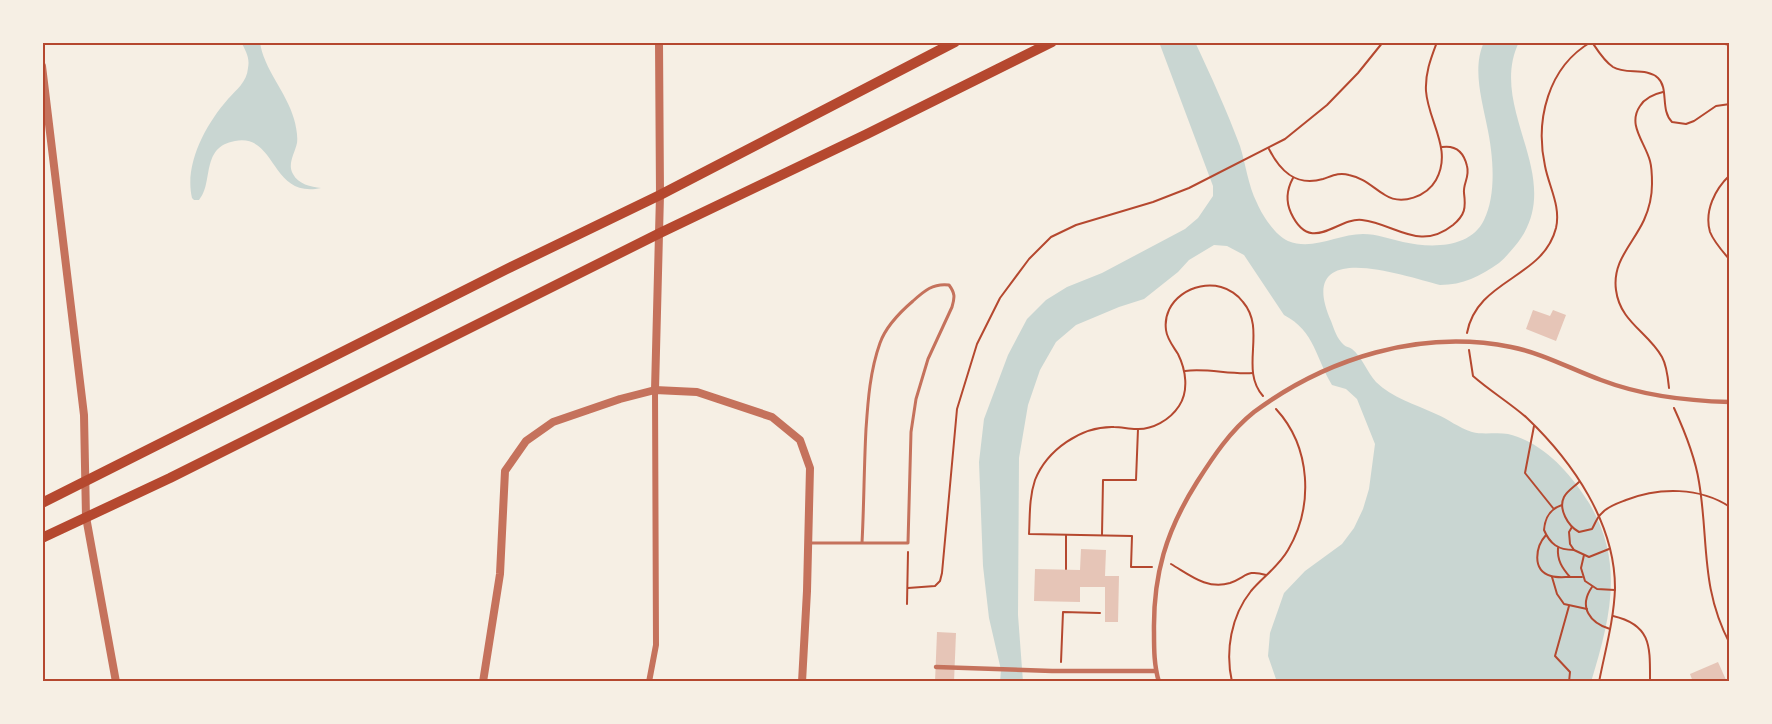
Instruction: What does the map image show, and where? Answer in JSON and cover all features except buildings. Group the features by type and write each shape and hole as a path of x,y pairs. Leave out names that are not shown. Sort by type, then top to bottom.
{"main road":[{"path":"42,503 450,297 660,195 955,42"},
{"path":"42,538 181,472 660,232 867,134 1052,42"}],"street":[{"path":"649,682 656,645 655,390 660,232 659,42"},
{"path":"42,66 84,415 86,517 116,682"},
{"path":"1159,682 1156,671 1154,611 1159,564 1172,528 1187,498 1224,442 1253,413 1295,385 1315,375 1391,347 1425,343 1468,343 1512,347 1638,392 1670,398 1730,402"},
{"path":"483,682 500,574 505,471 526,441 553,422 620,399 655,390 698,392 772,417 800,440 810,468 809,543 802,682"},
{"path":"936,667 1156,671"}],"lane":[{"path":"809,543 909,543 911,432 916,399 928,359 955,297 949,285 932,286 889,325 880,342 868,401 862,543"}],"path":[{"path":"908,588 935,586 940,581 957,409 977,344 1000,298 1029,259 1051,237 1076,225 1153,202 1204,182 1269,149 1327,105 1383,42"},
{"path":"1269,149 1276,164 1300,181 1345,174 1359,177 1386,196 1408,199 1429,190 1438,178 1442,147 1428,106 1426,92 1429,63 1437,42"},
{"path":"1599,682 1613,616 1615,590 1606,532 1579,482 1553,447 1534,426 1473,376 1467,331 1471,318 1490,293 1531,265 1545,253 1552,242 1558,212 1545,167 1541,132 1547,100 1560,69 1580,48 1592,42 1603,58 1614,68 1648,73 1658,78 1662,84 1666,115 1672,122 1694,121 1716,106 1730,104"},
{"path":"1715,42 1730,45"},
{"path":"1663,92 1644,101 1636,114 1636,130 1650,162 1651,195 1644,221 1620,261 1616,291 1633,326 1663,358 1668,376 1670,398 1692,450 1701,494 1710,592 1717,616 1730,644"},
{"path":"1293,177 1288,190 1288,207 1296,222 1308,231 1326,232 1347,222 1362,220 1403,234 1427,237 1445,231 1461,218 1466,209 1464,191 1468,178 1466,161 1461,151 1452,147 1442,147"},
{"path":"1730,176 1715,192 1710,221 1710,232 1730,260"},
{"path":"1232,682 1228,655 1236,618 1251,591 1267,576 1287,551 1297,532 1304,508 1303,461 1281,414 1258,390 1253,374 1252,358 1255,333 1248,308 1232,292 1221,287 1193,287 1182,293 1167,316 1166,332 1184,371 1184,394 1176,410 1166,420 1156,425 1137,429 1114,426 1090,430 1068,440 1050,456 1035,481 1030,505 1029,534 1132,536 1131,567 1159,564 1174,566 1200,582 1230,583 1253,572 1267,576"},
{"path":"1184,371 1206,369 1231,375 1253,374"},
{"path":"1534,426 1526,473 1553,508"},
{"path":"1102,535 1103,480 1136,480 1137,429"},
{"path":"1579,482 1565,494 1562,505 1566,518 1579,532 1592,529 1607,509 1648,492 1701,494 1730,507"},
{"path":"1562,505 1553,508 1545,522 1544,530 1558,548 1559,562 1570,577"},
{"path":"1572,527 1570,544 1584,555 1594,556 1610,549"},
{"path":"1066,535 1066,569"},
{"path":"1546,535 1538,547 1538,560 1543,572 1552,577 1582,577 1592,587 1615,590"},
{"path":"908,604 909,543"},
{"path":"1558,548 1574,549"},
{"path":"1582,577 1584,555"},
{"path":"1552,577 1557,594 1564,604 1587,609"},
{"path":"1592,587 1588,592 1587,609 1592,620 1610,629"},
{"path":"1569,606 1555,656 1570,672 1569,682"},
{"path":"1060,671 1063,612 1100,613"},
{"path":"1613,616 1639,627 1646,639 1649,646 1650,682"}],"shaded area":[{"path":"241,42 260,42 266,61 291,109 297,137 291,162 293,174 301,183 321,188 304,189 292,184 282,176 259,147 249,141 235,141 217,150 212,158 203,193 199,200 192,198 191,172 199,145 212,120 246,77 248,58"},
{"path":"1159,42 1195,42 1235,133 1257,203 1270,224 1283,238 1297,244 1307,244 1368,234 1414,244 1437,245 1469,237 1478,230 1484,220 1491,198 1493,174 1479,84 1480,52 1484,42 1519,42 1512,68 1512,93 1532,170 1534,196 1530,221 1515,246 1492,268 1471,279 1456,283 1440,285 1379,270 1357,268 1339,270 1327,279 1323,295 1339,340 1356,352 1382,388 1396,397 1472,432 1508,434 1533,444 1565,470 1582,492 1600,525 1607,547 1610,569 1611,591 1608,613 1591,682 1277,682 1268,656 1270,633 1284,593 1305,571 1342,544 1354,528 1369,489 1375,444 1357,399 1346,389 1332,385 1309,337 1284,315 1244,255 1227,246 1214,245 1189,260 1178,272 1144,299 1076,325 1056,342 1040,370 1028,405 1019,458 1018,615 1023,682 1000,682 1001,670 989,618 983,566 979,462 984,419 1008,355 1027,319 1046,300 1067,287 1102,273 1185,229 1198,218 1213,196 1213,186"}]}
